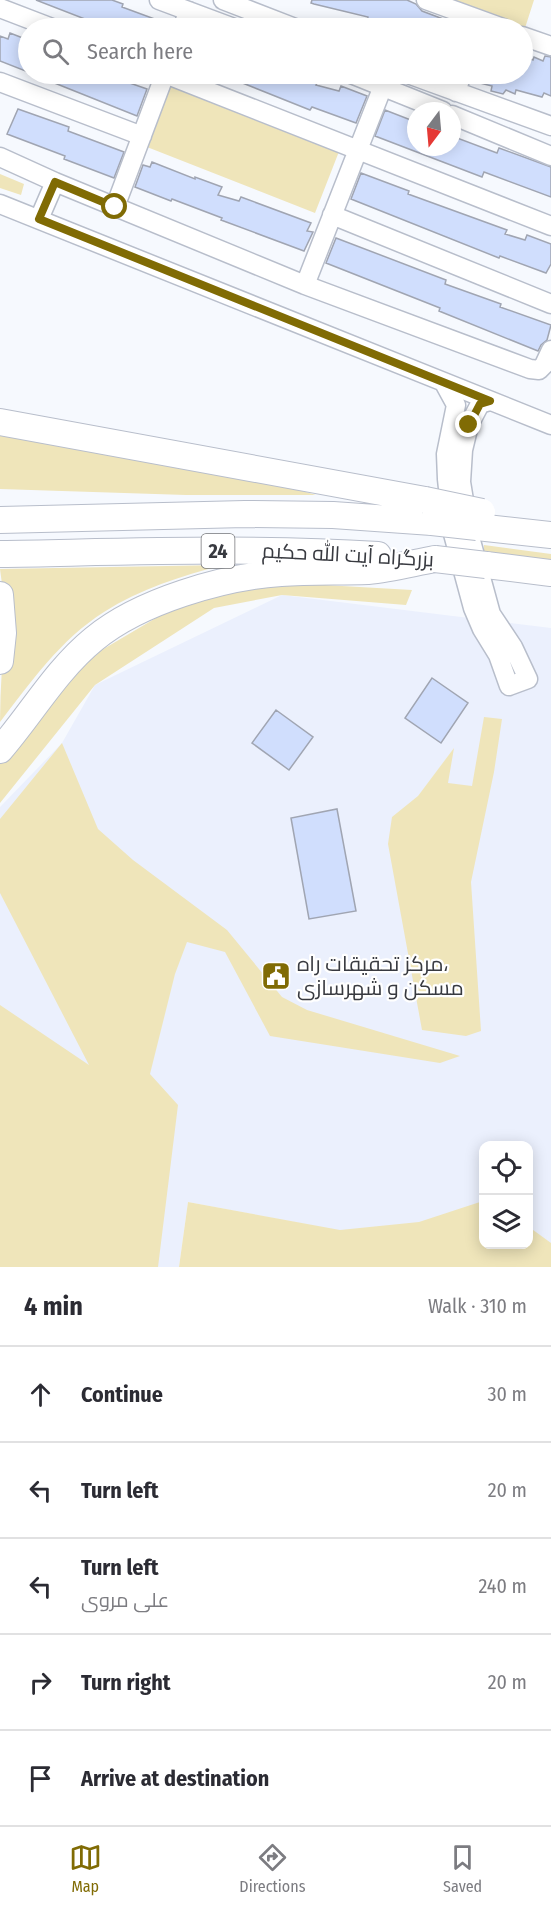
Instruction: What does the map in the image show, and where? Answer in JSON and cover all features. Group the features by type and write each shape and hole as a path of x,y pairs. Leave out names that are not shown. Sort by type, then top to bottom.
{"highway":[{"path":"0,422 429,511"},
{"path":"0,504 245,514"},
{"name":"بزرگراه آیت الله حکیم","path":"0,520 245,514 333,515 429,511 551,533"},
{"name":"بزرگراه آیت الله حکیم","path":"0,554 324,552 435,559 551,573"},
{"path":"0,750 51,684 94,639 116,624 162,601 248,577 301,572 370,571 435,559"},
{"path":"0,595 3,633 0,661"}],"street":[{"path":"159,0 182,18"},
{"path":"223,0 269,18"},
{"path":"426,0 466,18"},
{"path":"0,8 26,18"},
{"path":"533,40 551,46"},
{"path":"0,82 141,136"},
{"path":"115,207 161,84"},
{"path":"190,84 551,226"},
{"path":"378,84 421,102"},
{"path":"435,84 551,126"},
{"path":"456,92 459,84"},
{"path":"305,285 383,86"},
{"path":"461,119 551,156"},
{"path":"0,157 305,285 530,369 542,368 551,350"},
{"path":"39,219 55,182"},
{"path":"0,204 551,425"},
{"path":"333,215 551,304"},
{"path":"444,383 456,405 446,454 453,534 473,608 482,629 505,651 491,614 470,537 461,482 463,450 469,425 480,404 490,401"}],"shaded area":[{"path":"441,0 534,0 528,18 495,18"},
{"path":"172,84 175,84 340,149 315,213 147,147"},
{"path":"0,174 24,184 21,195 0,188"},
{"path":"0,430 275,483 316,495 186,495 0,489"},
{"path":"484,545 551,554 551,562 484,554"},
{"path":"223,565 146,590 88,623 47,662 0,722 4,626 0,569"},
{"path":"307,584 412,590 406,605 282,595 214,608 95,685 0,803 0,764 36,714 95,654 161,615 223,592 264,585"},
{"name":"مرکز تحقیقات راه، مسکن و شهرسازی","path":"282,595 551,628 551,1267 533,1267 188,1202 179,1267 0,1267 0,807 62,743 95,685"},
{"path":"484,717 502,719 494,772 471,882 481,1031 466,1036 422,1030 388,844 392,817 418,796 454,748 448,783 472,786"},
{"path":"62,743 98,829 133,860 227,930 282,997 307,1010 460,1056 440,1063 270,1036 225,952 187,942 175,974 150,1074 178,1105 158,1267 0,1267 0,1005 89,1065 0,893 0,819"},
{"path":"188,1202 340,1230 419,1222 479,1202 479,1249 533,1249 533,1230 551,1243 551,1267 179,1267"}],"building":[{"path":"36,0 112,0 123,4 122,7 152,18 82,18"},
{"path":"312,0 407,0 416,4 422,11 441,18 368,18 311,3"},
{"path":"10,33 18,36 18,68 0,61 0,36 8,39"},
{"path":"545,56 551,57 551,96 544,93 542,97 516,90 515,94 506,90 503,94 491,91 492,86 484,84 533,84 534,57 543,61"},
{"path":"57,84 133,84 147,89 137,116"},
{"path":"245,84 317,84 339,91 341,86 367,96 356,123 312,107 310,110"},
{"path":"18,109 69,127 68,131 124,152 114,178 7,134"},
{"path":"385,110 407,119 407,148 375,136"},
{"path":"461,139 497,153 499,148 551,167 551,197 484,172 482,177 427,156 461,156"},
{"path":"152,162 222,187 218,195 239,201 241,197 311,223 307,231 313,232 304,251 172,199 171,201 135,187 143,165 150,167"},
{"path":"361,173 409,191 408,194 507,230 505,234 525,240 527,235 551,244 551,264 546,273 500,256 499,258 351,199"},
{"path":"336,238 446,280 445,284 501,304 500,307 551,325 547,340 538,351 439,311 440,308 326,263"},
{"path":"432,678 468,703 441,743 405,718"},
{"path":"276,710 313,737 289,770 252,743"},
{"path":"337,809 356,911 309,919 291,818"}],"place":[{"name":"مرکز تحقیقات راه، مسکن و شهرسازی","path":"276,976"}],"route":[{"path":"115,207 55,182 39,219 490,401 480,404 469,425"}]}
